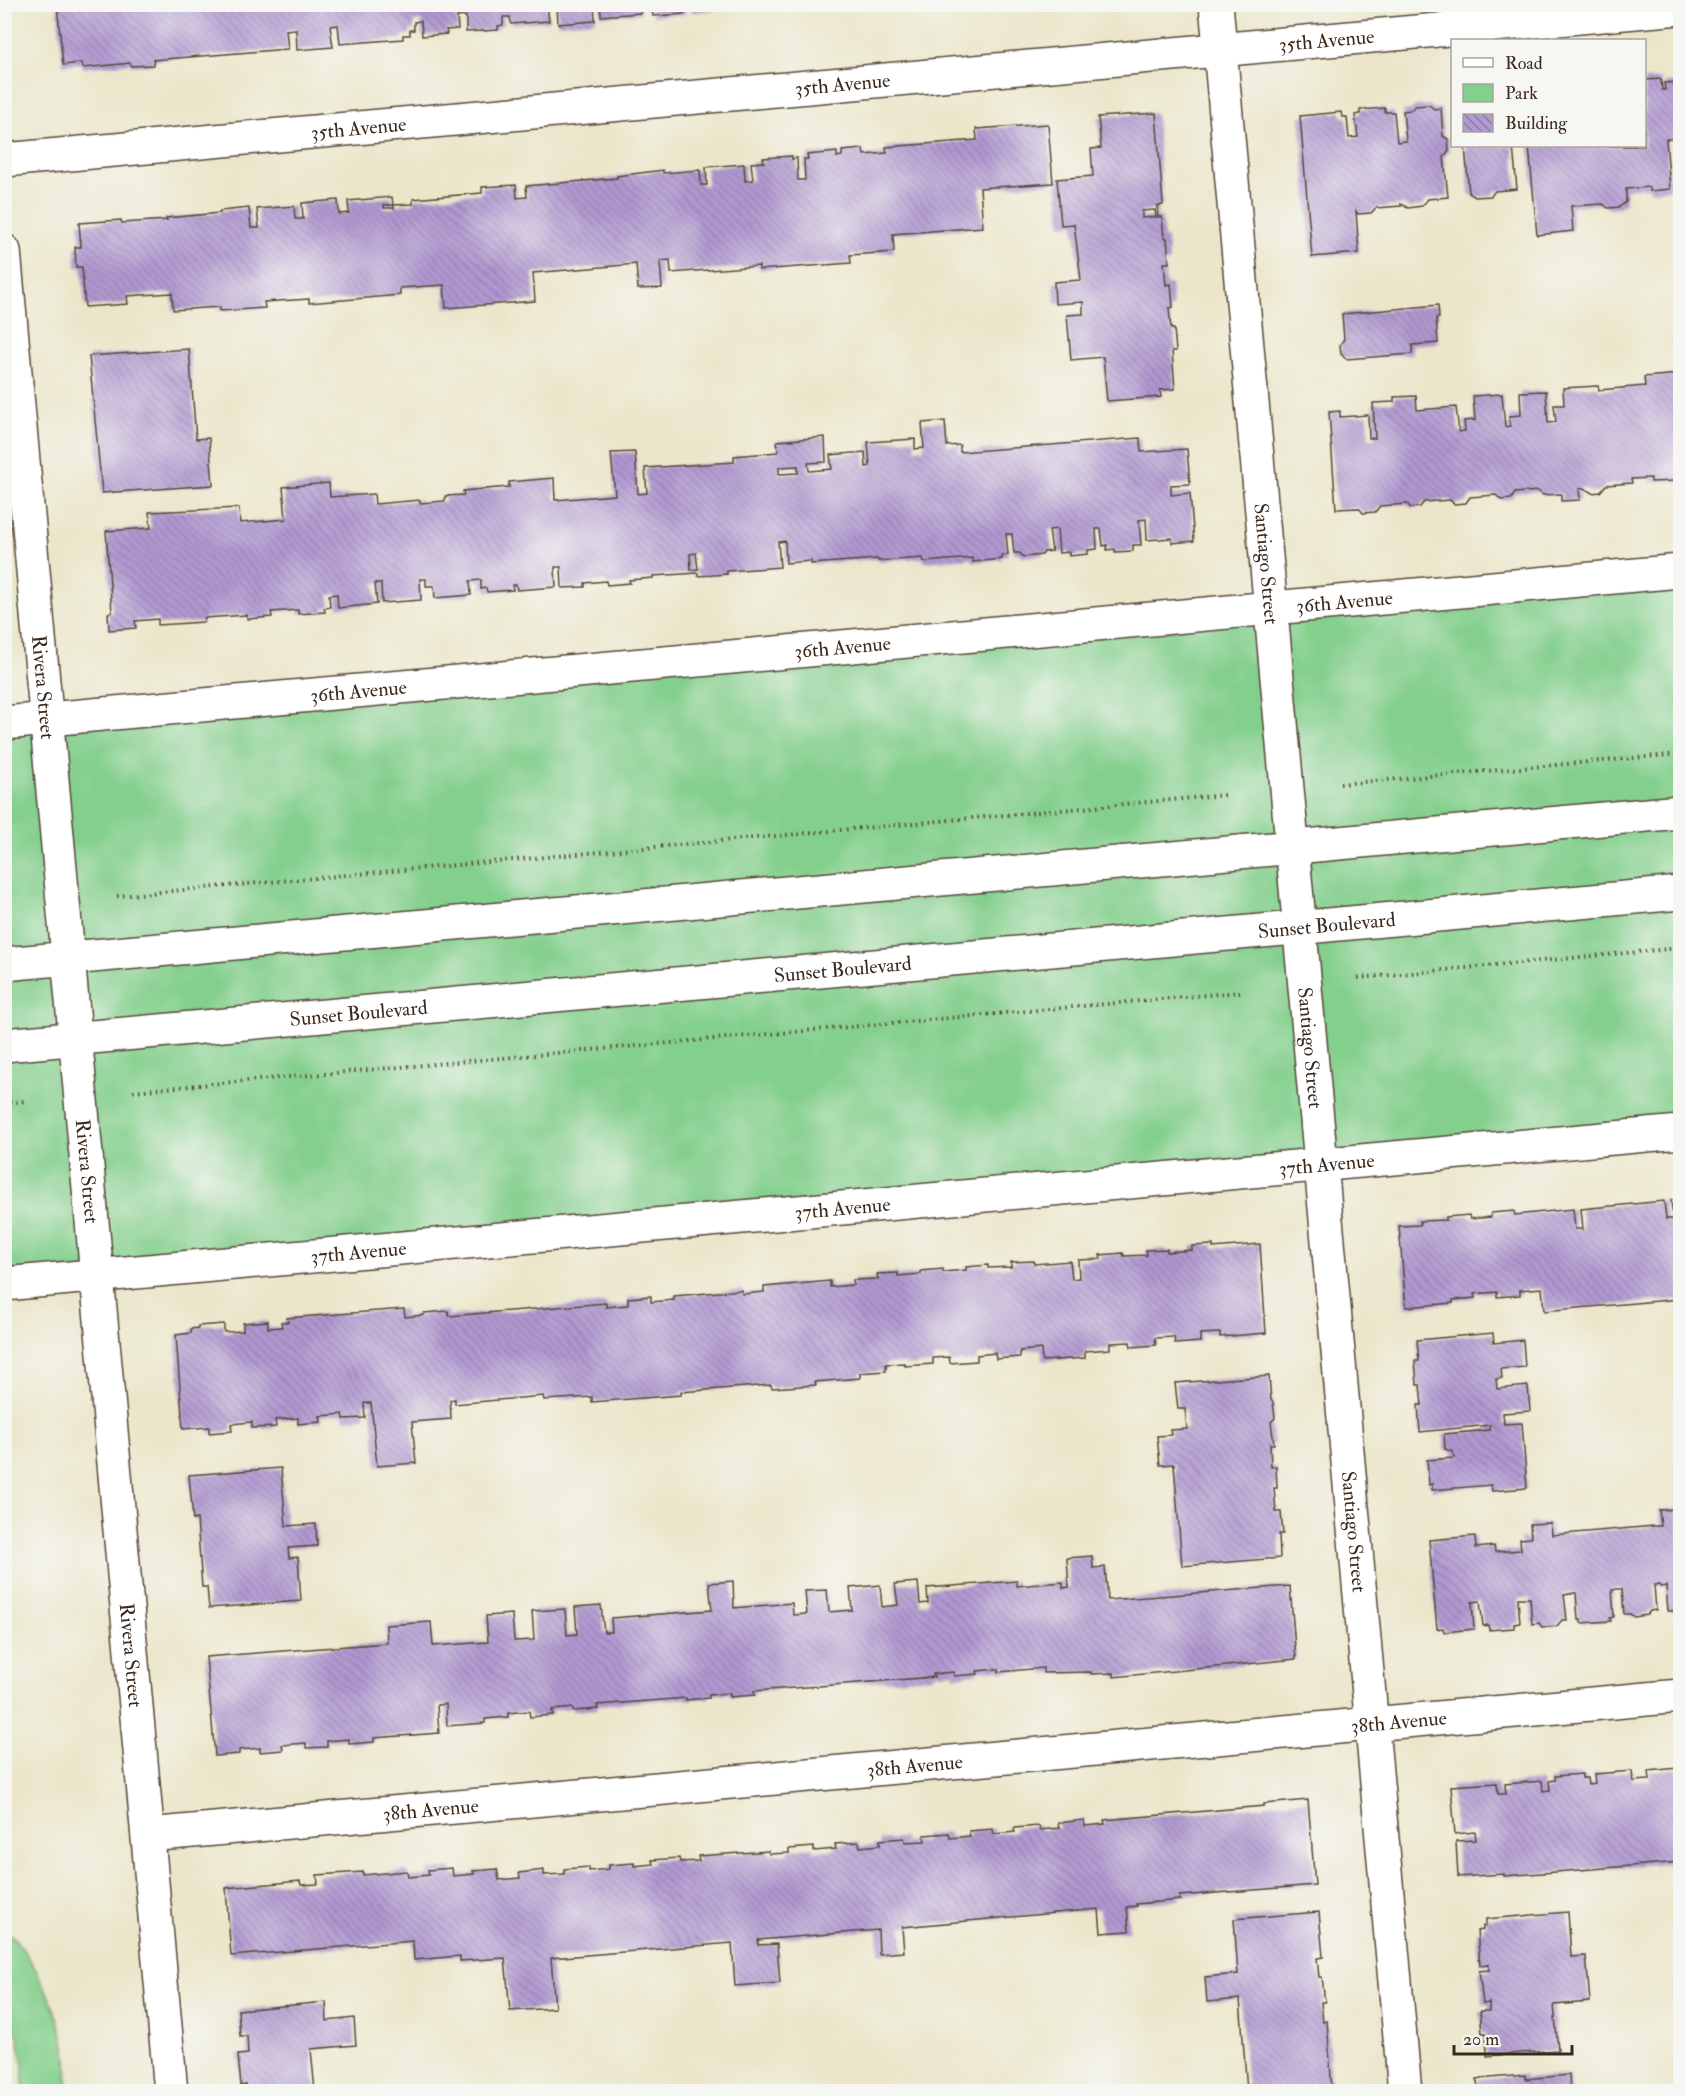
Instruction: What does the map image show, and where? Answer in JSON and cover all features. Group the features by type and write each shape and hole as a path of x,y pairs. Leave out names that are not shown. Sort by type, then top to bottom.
{"street":[{"name":"Santiago Street","path":"1216,4 1405,2091"},
{"name":"35th Avenue","path":"4,160 1680,8"},
{"name":"Rivera Street","path":"4,251 171,2091"},
{"name":"36th Avenue","path":"4,723 1680,571"},
{"path":"4,964 1680,812"},
{"name":"Sunset Boulevard","path":"4,1045 1680,893"},
{"name":"37th Avenue","path":"4,1284 1680,1132"},
{"name":"38th Avenue","path":"148,1835 1680,1696"}],"path":[{"path":"1340,784 1680,754"},
{"path":"117,896 1225,795"},
{"path":"1358,978 1680,948"},
{"path":"134,1091 1240,992"},
{"path":"4,1103 25,1101"}],"green space":[{"path":"1680,571 1680,1133 5,1285 4,723"},
{"path":"5,1929 16,1940 36,1971 60,2025 67,2059 67,2091 23,2091 23,2066 18,2037 5,2002"}],"building":[{"path":"57,4 547,4 549,21 511,24 510,17 503,17 503,25 498,26 498,30 466,32 466,16 457,17 458,29 446,30 447,34 422,36 421,21 414,22 414,30 410,30 410,35 403,35 403,39 340,44 338,25 330,26 333,47 297,50 296,29 286,30 288,49 153,60 154,65 131,66 130,63 83,68 82,63 63,65"},
{"path":"557,4 594,4 595,21 558,24"},
{"path":"600,4 640,4 641,13 601,16"},
{"path":"647,4 685,4 685,14 653,16 652,10 647,10"},
{"path":"691,4 726,4 726,9 692,12"},
{"path":"1661,79 1662,90 1665,90 1664,83 1680,82 1680,175 1676,138 1666,139 1670,189 1650,191 1649,187 1626,189 1626,202 1619,207 1608,208 1603,204 1571,206 1573,231 1537,235 1529,147 1646,147 1646,80"},
{"path":"1429,105 1434,109 1441,108 1443,136 1448,139 1449,150 1444,157 1448,197 1428,199 1422,206 1408,208 1401,204 1401,206 1376,208 1371,213 1358,214 1356,211 1359,253 1312,257 1300,116 1341,112 1342,117 1347,117 1349,138 1358,137 1355,115 1360,114 1360,110 1385,108 1385,112 1394,112 1397,142 1406,141 1403,111 1411,110 1415,106"},
{"path":"1156,113 1163,205 1157,206 1158,217 1162,217 1164,238 1167,238 1169,263 1164,263 1166,285 1171,284 1173,307 1169,308 1176,351 1172,351 1175,389 1160,390 1161,397 1107,401 1103,357 1071,360 1067,315 1083,314 1083,302 1055,304 1054,282 1081,280 1074,224 1061,225 1057,179 1093,176 1091,149 1101,148 1098,117","holes":["1155,210 1156,217 1142,218 1142,211"]},
{"path":"1048,124 1053,183 980,188 983,227 893,234 894,252 850,255 851,263 759,270 759,266 671,273 670,260 660,261 662,288 638,289 636,264 533,273 535,301 446,308 444,285 400,288 400,295 309,303 309,299 264,302 265,308 220,311 220,307 173,310 172,293 127,296 128,304 85,307 82,267 76,267 75,247 81,247 79,223 167,220 166,218 249,208 251,228 259,228 257,209 294,206 295,219 303,219 302,203 338,200 339,214 349,213 348,201 392,197 393,205 384,205 384,208 394,208 394,205 413,204 413,199 482,193 482,187 516,185 517,198 527,197 526,186 617,178 617,176 663,170 663,173 700,170 701,185 707,185 706,167 744,164 745,181 753,180 751,163 764,162 763,158 792,156 792,159 797,158 798,180 805,180 804,159 808,159 807,155 837,152 837,157 842,156 842,151 863,149 864,155 887,153 886,147 977,140 976,129"},
{"path":"1465,147 1513,147 1517,189 1495,191 1491,196 1475,197 1469,193"},
{"path":"1438,305 1439,318 1436,318 1438,343 1412,345 1412,354 1346,359 1341,354 1340,345 1344,339 1342,314"},
{"path":"189,349 196,439 209,438 213,485 102,493 89,356"},
{"path":"1680,374 1680,484 1675,481 1651,482 1651,478 1631,479 1632,483 1606,485 1600,492 1592,493 1584,488 1579,489 1580,500 1561,501 1561,494 1543,495 1538,491 1515,493 1511,499 1501,500 1496,495 1470,497 1466,503 1454,504 1450,500 1424,502 1420,507 1411,508 1407,504 1380,506 1375,512 1363,513 1359,508 1336,509 1329,412 1340,411 1340,417 1368,415 1369,438 1375,438 1373,403 1394,402 1394,397 1416,396 1417,410 1456,407 1459,432 1465,431 1464,421 1475,420 1473,396 1502,394 1505,427 1510,426 1509,416 1521,415 1520,392 1546,391 1548,423 1556,422 1554,405 1564,405 1563,388 1598,386 1599,390 1645,386 1644,377"},
{"path":"945,421 947,446 960,445 960,452 1140,438 1141,452 1187,449 1190,484 1171,485 1171,495 1190,493 1194,541 1172,543 1172,538 1147,540 1146,519 1139,520 1141,545 1133,545 1133,551 1107,550 1107,545 1103,546 1101,529 1096,529 1097,549 1088,550 1088,554 1069,556 1069,552 1059,553 1057,529 1049,530 1052,551 1044,552 1042,555 1023,557 1020,553 1014,553 1012,534 1006,534 1008,555 1002,555 1002,559 973,562 972,558 924,562 923,558 878,561 877,559 811,564 811,561 786,563 785,541 778,542 780,567 727,571 727,574 653,576 653,578 629,580 630,583 607,585 606,581 585,583 585,587 562,588 561,567 555,567 556,587 517,590 516,585 512,585 513,590 487,592 486,588 481,589 481,580 470,581 471,595 435,598 434,586 426,586 426,579 420,579 421,600 382,603 381,583 375,583 377,604 338,608 337,594 329,595 330,607 324,608 325,612 298,614 298,610 271,612 272,617 247,619 247,615 204,618 204,622 158,625 158,619 135,621 136,628 109,630 108,613 112,612 106,531 151,528 149,512 239,508 240,523 286,519 283,487 329,483 330,497 374,494 375,504 420,500 420,503 445,501 445,496 464,495 463,491 509,487 509,482 554,478 555,500 615,495 611,453 635,452 638,494 647,493 645,468 734,462 734,456 778,452 777,441 825,437 826,462 808,463 809,471 832,469 830,455 865,452 866,467 870,466 868,442 915,439 915,449 924,448 922,423","holes":["798,466 798,473 779,474 779,467","696,553 698,569 691,570 690,554"]},
{"path":"1680,1199 1680,1299 1544,1311 1542,1288 1520,1290 1520,1295 1497,1297 1497,1292 1474,1294 1475,1298 1453,1300 1453,1303 1406,1307 1399,1226 1420,1225 1420,1221 1446,1220 1446,1217 1469,1215 1470,1219 1491,1217 1491,1213 1514,1211 1515,1215 1573,1209 1575,1229 1583,1229 1581,1209 1664,1201 1666,1219 1673,1219 1671,1200"},
{"path":"1260,1244 1266,1333 1220,1337 1220,1333 1200,1334 1200,1342 1175,1344 1174,1337 1155,1338 1156,1345 1131,1347 1130,1342 1110,1343 1110,1349 1085,1351 1085,1358 1042,1361 1041,1349 1020,1351 1020,1357 996,1359 995,1353 977,1355 977,1361 950,1363 949,1357 933,1358 933,1364 905,1366 905,1363 886,1364 886,1371 860,1373 860,1378 815,1382 816,1385 772,1388 771,1385 592,1402 592,1397 544,1400 543,1396 455,1404 455,1399 450,1400 451,1419 412,1422 416,1463 377,1466 371,1403 364,1403 365,1418 344,1419 343,1414 320,1416 321,1422 298,1424 298,1418 275,1420 276,1427 252,1428 252,1422 231,1424 232,1431 209,1433 209,1427 183,1429 176,1335 191,1333 191,1329 198,1328 198,1326 224,1324 224,1332 243,1331 243,1323 268,1321 268,1328 282,1327 281,1322 288,1322 287,1318 404,1309 405,1317 448,1311 449,1316 606,1303 606,1307 628,1305 628,1298 651,1296 651,1302 674,1300 674,1296 742,1290 742,1294 764,1292 764,1287 830,1281 830,1287 853,1285 853,1280 878,1279 877,1274 898,1273 898,1276 943,1269 943,1272 966,1270 966,1267 988,1265 988,1268 1011,1267 1011,1262 1034,1261 1034,1264 1070,1261 1072,1279 1079,1278 1078,1260 1101,1259 1100,1255 1123,1253 1124,1256 1147,1255 1146,1250 1167,1249 1167,1252 1192,1250 1192,1246 1213,1245 1213,1248"},
{"path":"1493,1333 1494,1343 1523,1340 1525,1367 1501,1369 1502,1378 1496,1379 1497,1389 1528,1386 1530,1411 1503,1413 1504,1424 1522,1423 1527,1488 1492,1491 1491,1485 1432,1490 1432,1484 1429,1485 1427,1460 1454,1458 1453,1452 1445,1449 1444,1434 1490,1430 1490,1425 1420,1432 1418,1405 1422,1405 1415,1361 1419,1361 1417,1340"},
{"path":"1269,1376 1275,1418 1271,1422 1274,1444 1270,1444 1271,1467 1276,1466 1277,1488 1274,1488 1276,1512 1281,1512 1283,1534 1279,1534 1280,1558 1182,1566 1174,1464 1160,1465 1157,1436 1171,1435 1170,1430 1187,1429 1185,1409 1178,1409 1175,1383"},
{"path":"281,1468 286,1526 316,1524 317,1546 288,1548 289,1558 298,1557 301,1601 209,1608 207,1587 202,1587 197,1519 193,1520 189,1475"},
{"path":"1677,1509 1680,1538 1680,1614 1668,1611 1666,1586 1654,1585 1656,1610 1650,1611 1647,1615 1634,1617 1624,1614 1622,1589 1612,1589 1614,1617 1610,1618 1611,1621 1581,1623 1581,1620 1578,1620 1576,1593 1571,1593 1564,1594 1567,1620 1562,1620 1557,1626 1542,1627 1539,1623 1532,1624 1530,1598 1518,1598 1520,1623 1514,1624 1514,1628 1489,1630 1488,1625 1483,1626 1480,1601 1472,1602 1474,1629 1444,1632 1443,1628 1437,1629 1429,1540 1475,1536 1476,1548 1494,1546 1495,1552 1521,1550 1520,1539 1531,1538 1530,1524 1551,1523 1552,1535 1661,1526 1659,1510"},
{"path":"1092,1556 1093,1568 1105,1567 1108,1600 1290,1586 1296,1659 1114,1677 1114,1673 1043,1673 1043,1668 999,1672 999,1669 954,1676 954,1672 933,1674 934,1677 754,1691 755,1695 730,1697 730,1693 709,1695 709,1698 597,1705 598,1709 552,1710 553,1715 530,1717 529,1711 508,1713 508,1717 485,1719 485,1723 447,1726 446,1704 437,1705 439,1733 374,1738 374,1742 349,1744 349,1739 327,1741 327,1747 306,1748 306,1743 282,1745 283,1750 260,1752 260,1748 239,1750 239,1754 215,1756 206,1657 387,1643 386,1625 431,1622 433,1646 488,1642 486,1616 512,1614 514,1641 534,1640 532,1611 565,1609 567,1635 577,1634 575,1607 601,1605 604,1632 612,1632 611,1618 712,1610 709,1583 733,1581 734,1608 792,1603 793,1615 807,1614 805,1591 827,1590 829,1612 852,1610 850,1588 880,1585 882,1607 898,1605 895,1584 918,1582 920,1604 928,1603 927,1588 1017,1581 1017,1586 1063,1582 1063,1588 1069,1587 1067,1558"},
{"path":"1677,1768 1678,1776 1680,1776 1680,1862 1504,1876 1504,1874 1458,1877 1456,1841 1476,1840 1475,1832 1455,1834 1451,1786 1497,1783 1498,1794 1506,1794 1505,1784 1542,1781 1543,1791 1550,1790 1549,1781 1555,1780 1555,1776 1582,1774 1582,1778 1587,1778 1588,1785 1595,1784 1594,1774 1632,1771 1633,1781 1650,1780 1649,1771"},
{"path":"1308,1800 1315,1885 1179,1896 1180,1900 1136,1904 1137,1906 1127,1907 1129,1931 1101,1933 1099,1909 902,1927 904,1952 879,1954 878,1930 758,1940 758,1945 777,1944 780,1983 735,1986 732,1943 551,1958 555,2008 510,2011 505,1958 460,1961 460,1956 414,1960 413,1941 231,1956 226,1888 300,1881 301,1885 318,1884 317,1875 363,1872 363,1875 407,1871 408,1877 429,1875 428,1870 452,1868 453,1876 497,1869 499,1880 520,1878 519,1873 544,1870 544,1875 564,1874 564,1869 589,1867 589,1871 609,1869 609,1865 653,1864 652,1860 679,1858 680,1862 699,1861 698,1856 769,1851 769,1854 789,1853 789,1849 814,1847 814,1851 836,1849 835,1844 859,1842 860,1847 880,1845 880,1840 904,1838 905,1842 925,1841 924,1835 949,1833 950,1838 970,1836 969,1831 993,1829 994,1834 1015,1832 1014,1828 1039,1826 1040,1830 1059,1828 1058,1823 1084,1820 1085,1826 1105,1824 1104,1820"},
{"path":"1319,1912 1323,1957 1317,1958 1325,2002 1321,2002 1323,2022 1327,2021 1332,2091 1247,2091 1240,1999 1207,2002 1205,1977 1238,1974 1234,1919"},
{"path":"1568,1912 1571,1957 1586,1956 1590,2002 1554,2005 1558,2050 1487,2056 1486,2033 1482,2033 1480,2011 1489,2011 1489,2003 1483,2004 1479,1971 1489,1970 1489,1964 1480,1965 1477,1931 1483,1930 1483,1926 1486,1926 1486,1919"},
{"path":"326,2002 327,2021 354,2018 356,2045 311,2049 315,2091 247,2091 246,2085 241,2086 238,2055 248,2054 247,2036 240,2036 238,2010"},
{"path":"1525,2075 1525,2079 1569,2075 1570,2091 1478,2091 1477,2079"}]}
